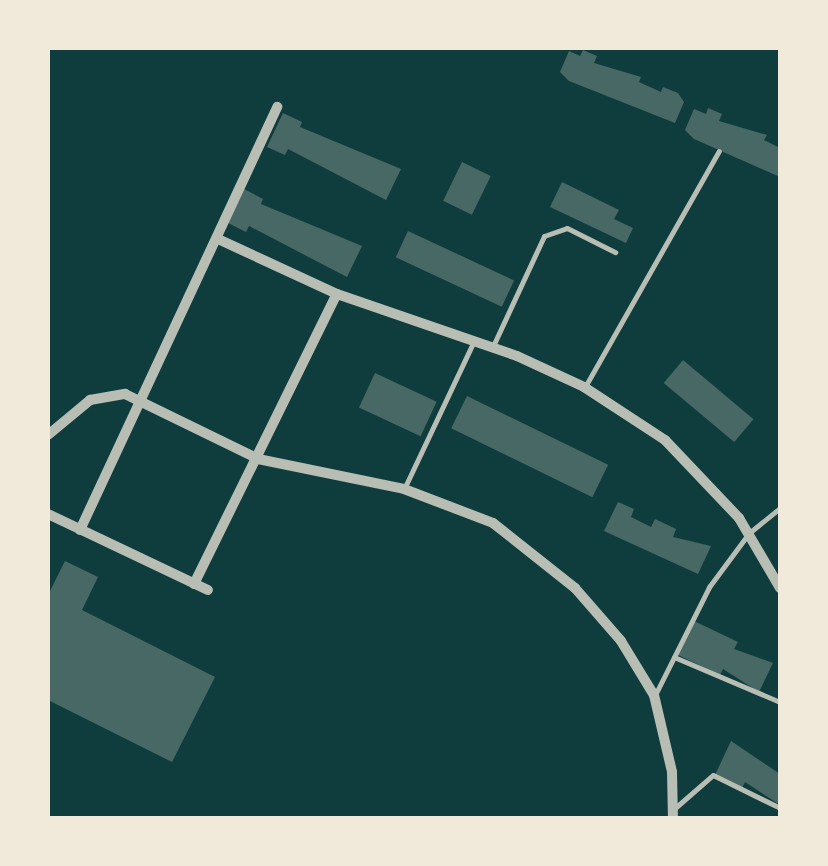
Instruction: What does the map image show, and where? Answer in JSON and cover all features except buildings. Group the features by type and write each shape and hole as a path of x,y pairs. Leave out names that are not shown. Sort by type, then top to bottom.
{"street":[{"path":"80,530 277,107"},
{"path":"218,240 337,294 492,348 584,388 665,440 748,533 780,588"},
{"path":"194,584 337,294"},
{"path":"48,435 90,400 124,394 258,459 404,489 493,523 575,588 621,640 654,696 672,772 673,814"},
{"path":"48,514 208,590"}],"lane":[{"path":"584,388 720,151"},
{"path":"492,348 544,236 567,228 615,252"},
{"path":"404,489 473,343"},
{"path":"654,696 710,586 748,533 780,508"},
{"path":"674,656 780,702"},
{"path":"673,814 712,775 780,808"}]}
